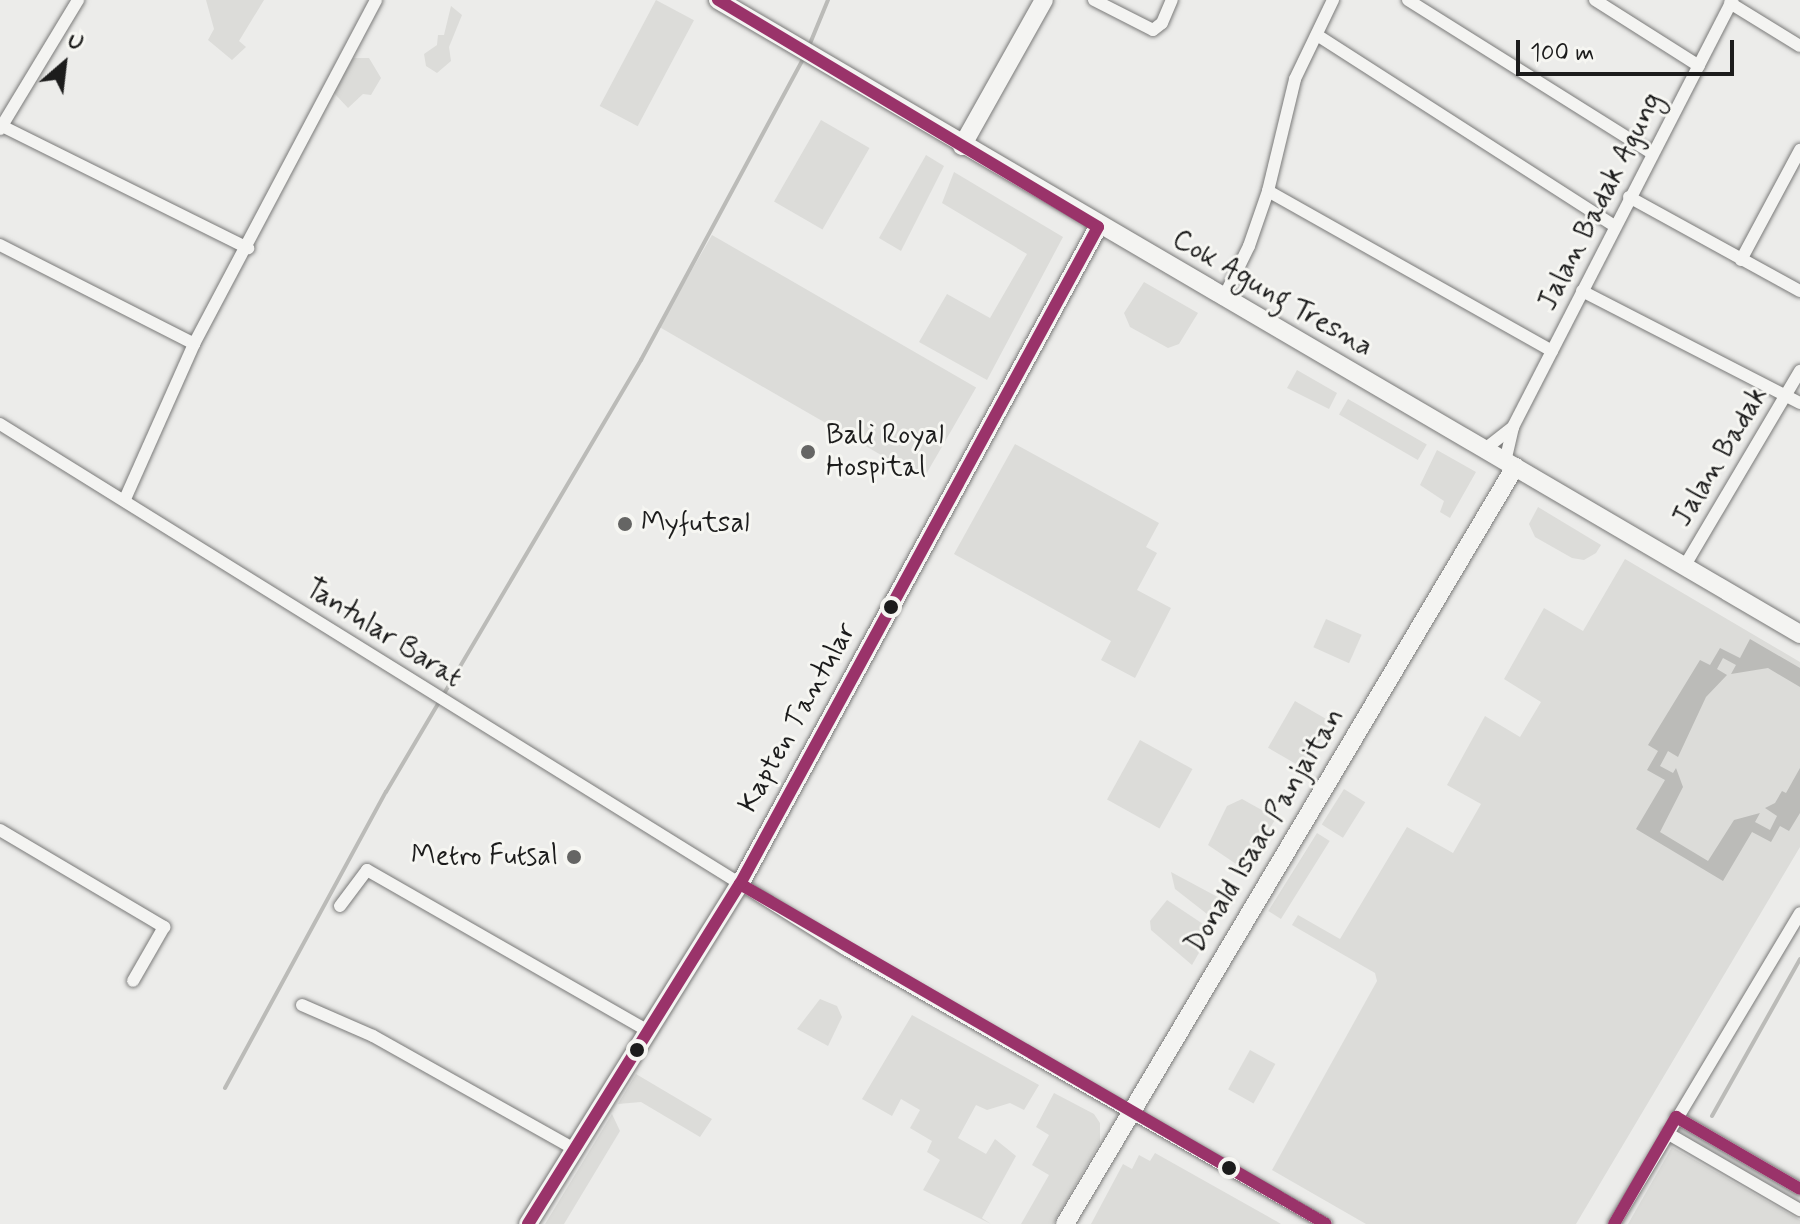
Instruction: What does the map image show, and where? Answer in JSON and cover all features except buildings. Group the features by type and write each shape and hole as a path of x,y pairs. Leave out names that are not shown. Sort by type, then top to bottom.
{"street":[{"path":"78,0 1,128 248,248"},
{"path":"125,499 194,344 248,248 296,146 376,0"},
{"name":"Cok Agung Tresna","path":"718,0 1098,227 1800,634"},
{"path":"962,146 1044,0"},
{"path":"1094,0 1153,30 1162,23 1172,0"},
{"path":"1223,299 1249,246 1268,191 1295,79 1333,0"},
{"path":"1408,0 1652,153"},
{"path":"1595,0 1699,66"},
{"path":"1731,2 1800,46"},
{"name":"Jalan Badak Agung","path":"1510,464 1513,427 1731,2"},
{"path":"1317,35 1615,226"},
{"path":"1741,260 1800,150"},
{"path":"1268,191 1552,351"},
{"path":"1629,197 1800,291"},
{"name":"Kapten Tantular","path":"528,1224 576,1150 644,1029 740,884 1098,227"},
{"path":"0,245 194,344"},
{"path":"1582,291 1800,403"},
{"name":"Jalan Badak","path":"1684,567 1800,371"},
{"name":"Tantular Barat","path":"0,424 740,884 1326,1224"},
{"name":"Jalan Badak Agung","path":"1485,449 1513,427"},
{"name":"Donald Isaac Panjaitan","path":"1065,1224 1510,464"},
{"path":"0,830 164,927 133,981"},
{"path":"340,906 362,871 418,896 644,1029"},
{"path":"1614,1224 1800,913"},
{"path":"302,1005 373,1036 576,1150"},
{"path":"1676,1117 1800,1189"},
{"path":"1667,1133 1800,1210"}],"shaded area":[{"path":"206,0 264,0 239,41 246,47 232,60 208,40 214,29"},
{"path":"656,0 694,20 638,126 600,106"},
{"path":"451,6 462,15 449,47 451,61 437,73 426,66 424,54 437,45 438,35 444,35"},
{"path":"353,58 369,58 381,78 371,95 363,94 348,108 334,93"},
{"path":"821,120 869,148 822,229 774,201"},
{"path":"926,155 944,166 901,251 879,238"},
{"path":"954,172 1063,237 987,380 919,342 947,294 990,318 1027,254 942,203"},
{"path":"712,235 976,388 923,479 659,327"},
{"path":"1144,282 1198,313 1179,344 1168,348 1130,327 1124,313"},
{"path":"1297,370 1337,393 1329,409 1287,388"},
{"path":"1348,399 1427,444 1418,460 1339,415"},
{"path":"1015,444 1159,523 1146,547 1157,553 1137,590 1171,608 1135,678 1101,660 1111,641 954,554"},
{"path":"1437,450 1476,472 1450,518 1440,512 1444,501 1420,485"},
{"path":"1538,507 1601,545 1596,553 1584,560 1572,558 1535,537 1529,524"},
{"path":"1625,559 1800,662 1800,847 1576,1224 1366,1224 1272,1170 1377,981 1375,973 1292,925 1298,915 1340,939 1407,827 1453,853 1481,804 1447,785 1485,716 1520,737 1541,702 1504,679 1544,608 1583,631"},
{"path":"1326,619 1362,635 1349,663 1313,647"},
{"path":"1750,639 1800,668 1800,687 1768,668 1731,674 1736,665 1723,658 1717,669 1727,675 1706,697 1678,757 1668,751 1660,766 1673,773 1676,768 1683,787 1660,832 1708,861 1734,820 1760,813 1755,822 1770,830 1777,816 1765,808 1775,803 1782,791 1786,793 1800,768 1800,813 1789,831 1780,826 1771,842 1752,832 1723,881 1636,829 1665,780 1647,770 1658,751 1648,745 1700,660 1710,665 1720,648 1740,658"},
{"path":"1295,701 1331,722 1304,769 1268,748"},
{"path":"1140,740 1192,769 1160,829 1107,799"},
{"path":"1344,789 1365,802 1343,838 1322,825"},
{"path":"1242,799 1276,818 1245,870 1208,845 1227,806"},
{"path":"1317,833 1330,841 1281,919 1268,911"},
{"path":"1171,872 1227,902 1216,921 1175,889"},
{"path":"1167,900 1212,930 1192,965 1151,930 1150,921"},
{"path":"820,999 837,1006 842,1017 828,1046 797,1029"},
{"path":"912,1015 1039,1085 1024,1110 1010,1103 987,1110 976,1105 958,1138 986,1154 995,1139 1016,1156 982,1218 991,1224 923,1190 940,1160 927,1152 932,1141 910,1128 920,1110 901,1099 892,1116 862,1099"},
{"path":"1250,1050 1275,1064 1254,1103 1228,1089"},
{"path":"636,1074 712,1119 700,1137 641,1102 618,1104"},
{"path":"1054,1093 1094,1114 1100,1123 1100,1142 1053,1224 1021,1224 1049,1175 1032,1165 1049,1135 1036,1127"},
{"path":"612,1114 620,1131 564,1224 545,1224"},
{"path":"1672,1147 1800,1220 1800,1224 1628,1224"},
{"path":"1155,1153 1281,1224 1091,1224 1123,1164 1132,1169 1139,1155 1150,1161"}],"waterway":[{"path":"809,46 828,0"},
{"path":"225,1088 386,792 641,360 804,57"},
{"path":"1712,1116 1800,959"}],"transit line":[{"path":"528,1224 740,884 1098,227 718,0"},
{"path":"740,884 1326,1224"},
{"path":"1614,1224 1676,1117 1800,1189"}],"place":[{"name":"Bali Royal Hospital","path":"808,452"},
{"name":"Myfutsal","path":"625,524"},
{"name":"Metro Futsal","path":"574,857"}]}
